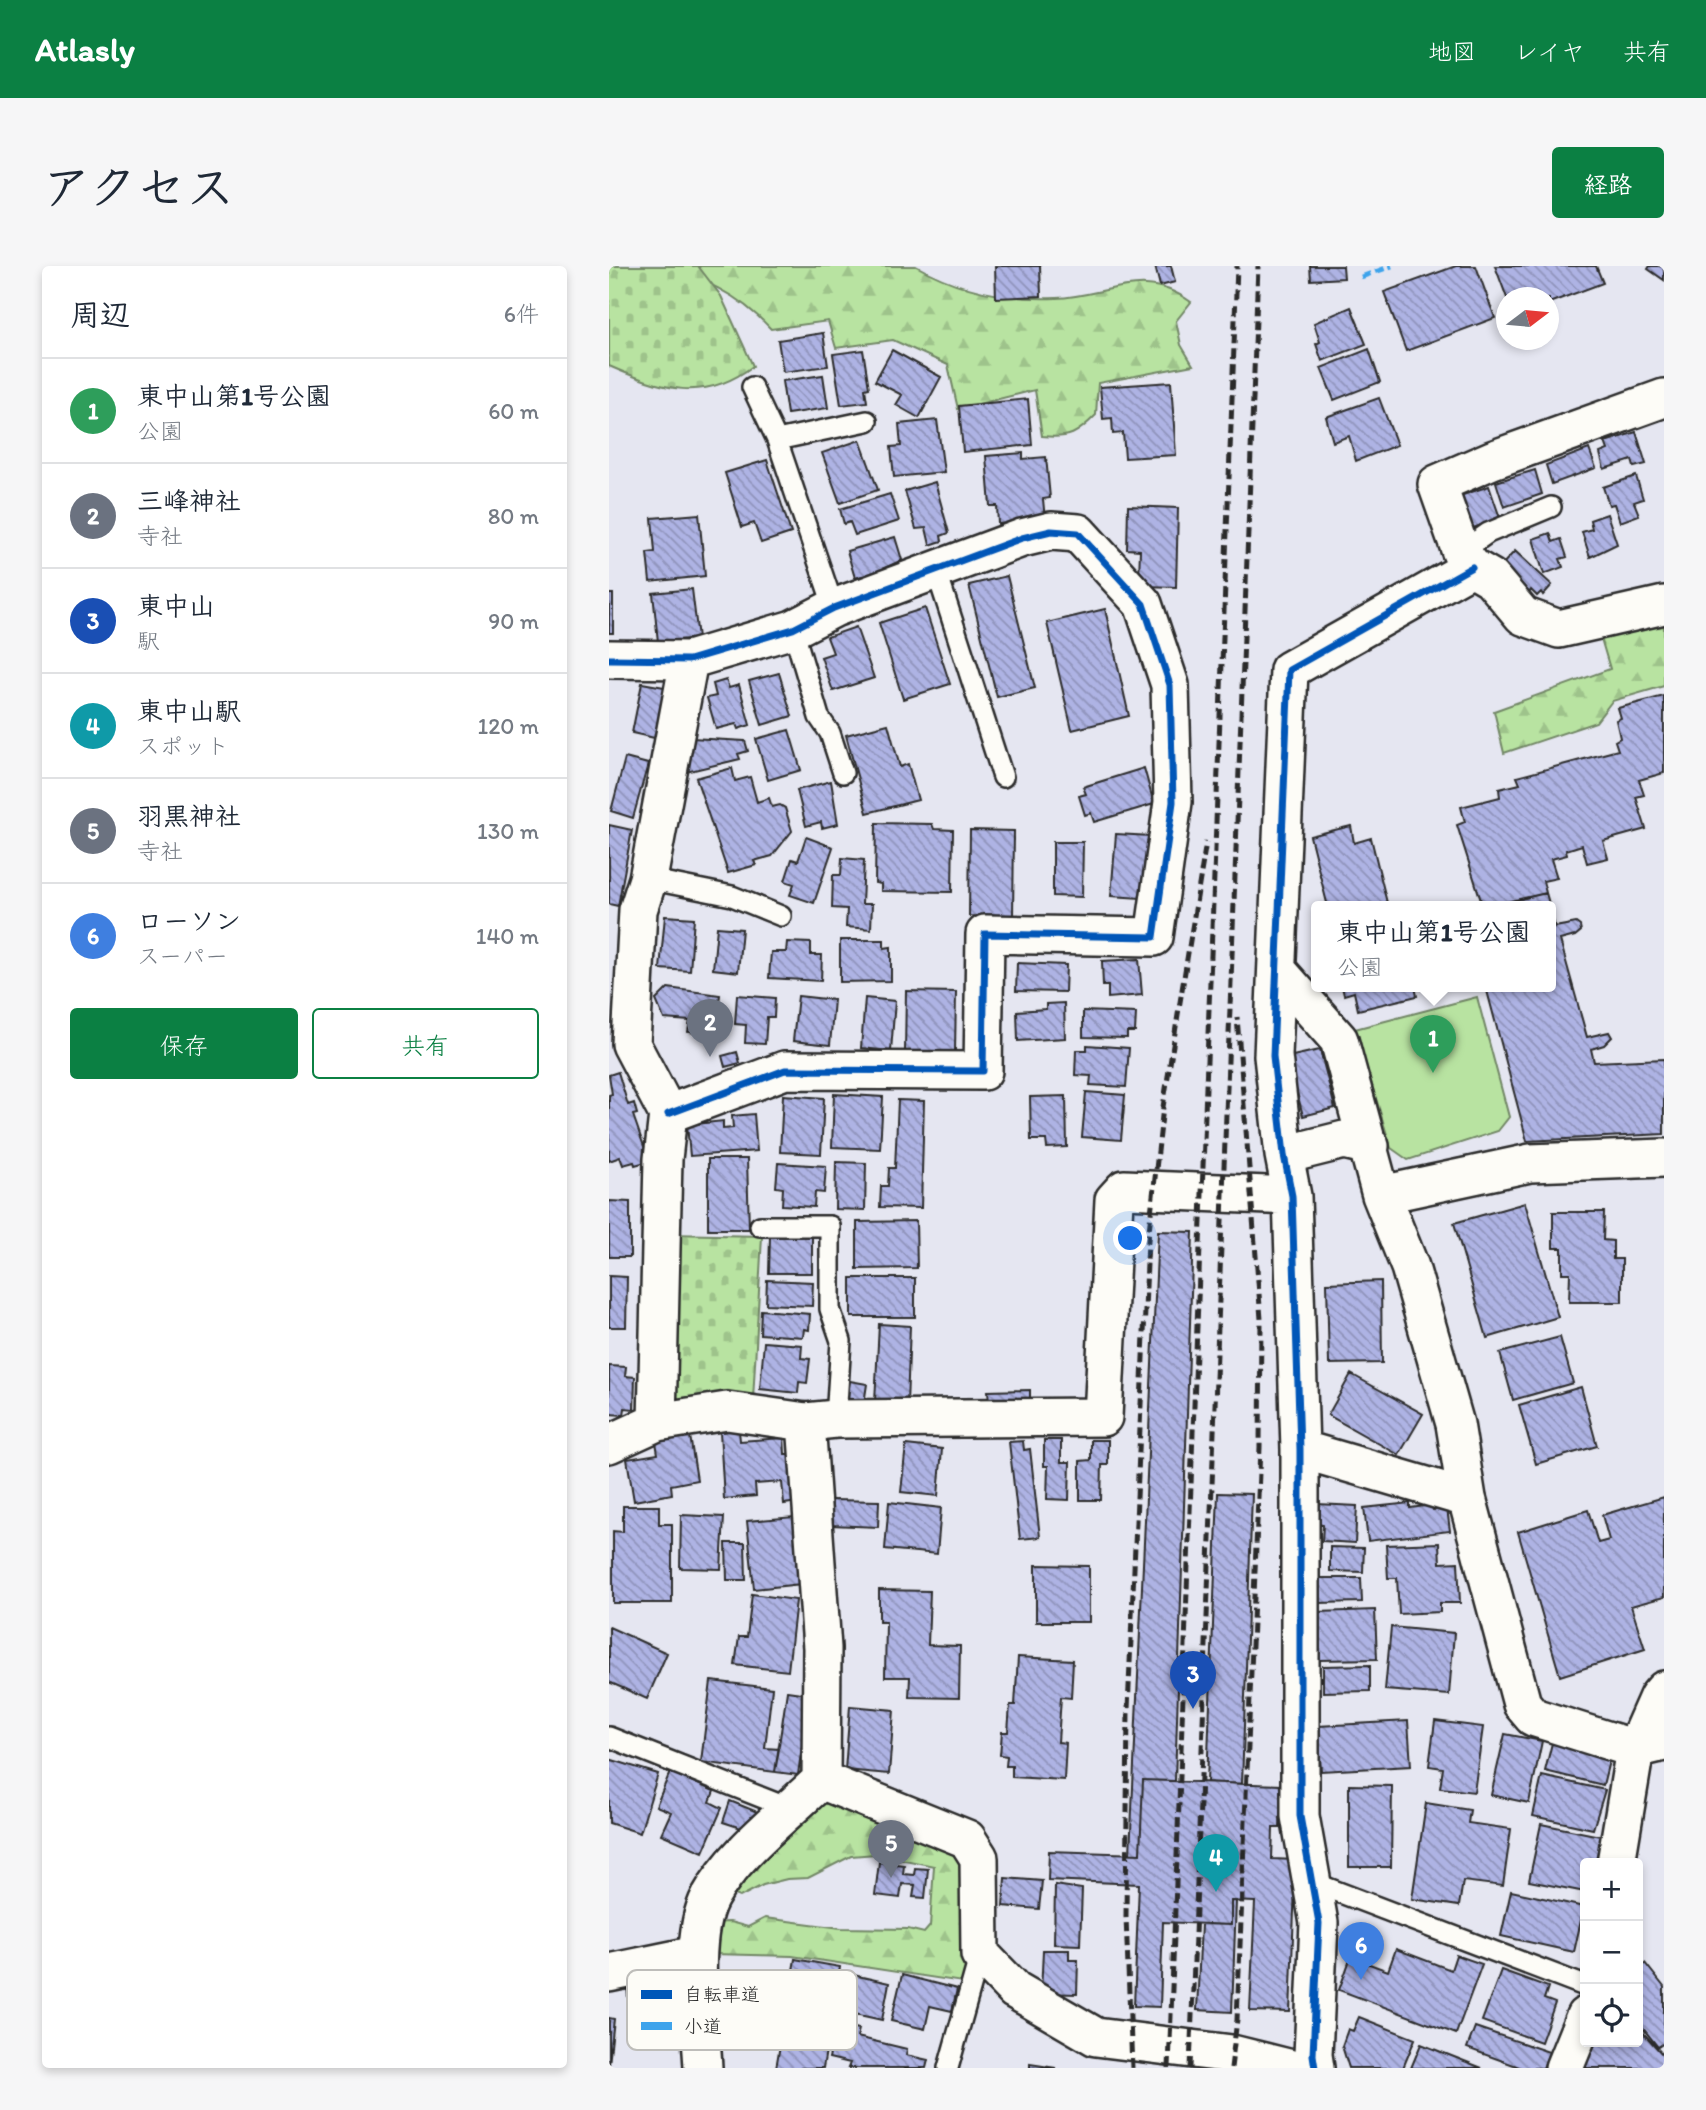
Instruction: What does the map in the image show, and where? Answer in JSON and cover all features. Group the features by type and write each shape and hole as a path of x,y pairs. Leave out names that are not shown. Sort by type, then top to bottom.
{"street":[{"path":"1664,398 1492,460 1437,484 1466,560 1490,578 1523,616 1559,629 1664,605"},
{"path":"609,659 689,660 793,629 834,608 1022,538 1051,531 1078,533 1115,578 1143,604 1170,685 1173,802 1154,937 985,934 983,1070 785,1070 668,1114"},
{"path":"1315,2068 1313,2055 1319,1923 1300,1816 1300,1449 1292,1196 1284,1155 1273,1056 1289,670 1466,560"},
{"path":"657,1422 663,1172 668,1114 631,1044 638,910 648,879 689,660"},
{"path":"1277,970 1339,1041 1370,1146 1381,1195 1411,1267 1455,1424 1467,1498 1521,1704 1533,1717 1649,1745"},
{"path":"1284,1155 1344,1140 1370,1146"},
{"path":"1381,1195 1530,1163 1664,1158"},
{"path":"609,1444 657,1422 727,1410 821,1420 1103,1418 1114,1200 1124,1189 1292,1196"},
{"path":"697,1970 696,1955 709,1899 738,1860 821,1780 821,1420"},
{"path":"1300,1449 1467,1498"},
{"path":"1617,1858 1649,1745 1658,1697 1664,1690"},
{"path":"821,1780 967,1839 979,1858 980,1954 1015,1990 1096,2052 1219,2052 1288,2068"},
{"path":"609,1973 696,1955"},
{"path":"1564,2068 1580,2028"},
{"path":"702,2050 703,2068"}],"lane":[{"path":"752,387 777,440 834,608"},
{"path":"777,440 810,430 867,421"},
{"path":"1466,560 1488,533 1551,508"},
{"path":"936,570 1003,777"},
{"path":"793,629 819,717 830,733 843,773"},
{"path":"648,879 731,896 782,916"},
{"path":"760,1226 830,1226 830,1309 841,1341 821,1420"},
{"path":"609,1737 791,1809"},
{"path":"1312,1882 1580,1984"},
{"path":"948,2068 980,1954"}],"green space":[{"path":"609,266 698,266 721,296 753,366 735,378 717,385 682,389 647,381 609,366"},
{"path":"654,266 916,266 966,288 1037,298 1075,296 1125,286 1157,286 1191,302 1176,321 1181,345 1193,365 1098,383 1096,415 1072,434 1060,437 1042,436 1035,390 958,409 948,365 893,340 836,348 828,321 771,329 745,305 718,288"},
{"path":"1664,620 1664,686 1612,701 1596,722 1504,753 1494,711 1610,669 1600,635"},
{"path":"1477,997 1509,1117 1498,1131 1408,1160 1391,1148 1355,1029"},
{"path":"668,1234 762,1236 753,1400 683,1404 666,1399"},
{"path":"820,1799 970,1859 970,1952 962,1982 792,1956 712,1954 709,1923 730,1922 748,1927 765,1918 841,1928 908,1929 924,1933 930,1926 934,1866 876,1854 851,1856 808,1878 787,1879 763,1885 740,1897 727,1892"}],"building":[{"path":"995,266 1040,266 1041,296 996,298"},
{"path":"1155,266 1171,266 1175,282 1160,286"},
{"path":"1310,266 1343,266 1344,278 1311,280"},
{"path":"1456,266 1476,266 1495,318 1406,351 1384,292"},
{"path":"1495,266 1596,266 1603,283 1559,299 1559,287 1503,287"},
{"path":"1650,266 1664,266 1664,280 1648,269"},
{"path":"1351,307 1366,344 1322,361 1316,344 1320,342 1314,323"},
{"path":"823,333 828,366 783,372 778,340"},
{"path":"1369,349 1380,382 1334,400 1321,368"},
{"path":"863,350 869,388 865,389 867,402 841,405 833,354"},
{"path":"892,350 941,377 919,418 896,405 902,395 875,381"},
{"path":"823,375 828,408 787,414 782,381"},
{"path":"1171,382 1176,455 1125,458 1123,433 1113,434 1112,418 1103,419 1100,387"},
{"path":"1379,398 1397,445 1356,461 1349,436 1333,442 1326,417"},
{"path":"1028,399 1032,445 963,452 959,406"},
{"path":"937,420 944,472 894,477 891,447 901,446 899,424"},
{"path":"1636,432 1646,464 1634,467 1632,460 1604,469 1600,453 1608,450 1605,442"},
{"path":"860,440 878,490 840,503 822,453"},
{"path":"1589,449 1596,468 1552,484 1546,465"},
{"path":"1023,453 1023,459 1046,457 1050,498 1043,499 1045,520 998,524 997,506 990,506 986,456"},
{"path":"767,460 791,533 761,543 754,523 742,527 725,473"},
{"path":"1535,470 1542,494 1504,507 1496,482"},
{"path":"1636,476 1643,499 1634,502 1639,515 1620,522 1614,504 1609,505 1603,487"},
{"path":"935,482 949,533 941,536 942,541 930,545 926,528 916,529 905,491"},
{"path":"1489,486 1500,518 1468,530 1457,497"},
{"path":"890,494 899,521 855,535 850,522 844,524 840,509"},
{"path":"1128,506 1178,508 1176,587 1144,586 1144,577 1139,577 1140,550 1127,549"},
{"path":"699,514 705,576 650,582 647,553 655,552 652,518"},
{"path":"1607,514 1617,544 1590,557 1582,532 1592,529 1590,520"},
{"path":"1550,533 1553,542 1561,539 1567,557 1560,559 1563,567 1544,574 1533,539"},
{"path":"895,537 902,560 878,571 880,576 864,581 862,576 855,578 847,551"},
{"path":"1515,551 1552,585 1543,595 1541,592 1537,596 1531,590 1529,593 1500,567"},
{"path":"1007,576 1035,688 997,697 969,585"},
{"path":"692,589 698,638 658,642 653,593"},
{"path":"609,594 613,594 613,633 609,633"},
{"path":"925,608 950,684 903,699 879,623"},
{"path":"1105,609 1129,716 1072,730 1047,623"},
{"path":"856,627 874,678 833,691 821,657 833,653 827,637"},
{"path":"779,673 792,716 762,725 749,681"},
{"path":"726,680 729,688 739,685 750,725 738,729 736,724 716,729 707,698 716,696 713,684"},
{"path":"642,683 670,688 659,739 632,733"},
{"path":"1664,696 1664,773 1639,780 1644,795 1636,797 1646,829 1603,841 1608,858 1587,863 1582,845 1566,850 1567,855 1551,859 1557,878 1543,881 1546,893 1510,901 1481,901 1457,825 1465,822 1461,807 1500,797 1499,789 1520,784 1517,777 1618,750 1615,741 1620,738 1616,720 1621,718 1618,708"},
{"path":"888,724 900,767 908,764 918,800 867,813 846,735"},
{"path":"789,730 801,770 768,780 756,739"},
{"path":"691,738 745,741 748,751 738,754 740,759 682,773"},
{"path":"625,758 648,764 633,818 611,811"},
{"path":"732,768 735,781 750,777 757,802 769,798 772,807 780,805 785,808 792,831 772,856 754,861 756,865 728,873 696,778"},
{"path":"1144,768 1154,804 1094,822 1091,813 1085,815 1079,796 1086,794 1083,787"},
{"path":"831,781 838,824 822,828 821,822 806,826 797,790"},
{"path":"876,823 932,824 934,829 953,830 952,892 881,891 881,884 875,883"},
{"path":"609,825 632,830 618,906 609,904"},
{"path":"1351,826 1354,843 1371,838 1387,901 1326,901 1310,836"},
{"path":"970,830 1014,831 1013,917 969,916"},
{"path":"1116,834 1151,836 1148,881 1142,881 1141,898 1111,896"},
{"path":"806,837 833,847 814,903 790,895 794,884 785,881 792,859 798,861"},
{"path":"1053,842 1083,842 1082,897 1053,896"},
{"path":"842,858 864,860 862,904 872,904 871,929 846,927 847,909 832,908 833,875 841,875"},
{"path":"1546,893 1548,901 1513,901"},
{"path":"665,916 694,918 690,971 660,969"},
{"path":"1576,923 1581,931 1575,936 1560,940 1587,1037 1609,1032 1612,1037 1604,1045 1591,1049 1594,1062 1664,1059 1664,1134 1527,1141 1487,992 1556,992 1556,927"},
{"path":"717,927 742,929 738,972 713,969"},
{"path":"840,940 884,940 884,948 891,947 891,981 840,982"},
{"path":"787,942 811,943 811,955 822,955 821,981 769,978 771,952 786,952"},
{"path":"1139,959 1142,995 1108,998 1108,986 1103,986 1102,961"},
{"path":"1017,963 1066,965 1065,992 1016,991"},
{"path":"668,988 720,995 714,1035 688,1032 690,1021 664,1019 656,1000"},
{"path":"906,991 956,992 955,1052 905,1051"},
{"path":"1354,992 1416,992 1417,996 1358,1010"},
{"path":"737,995 775,998 774,1017 767,1017 765,1044 745,1043 746,1025 735,1024"},
{"path":"798,996 834,1000 830,1045 793,1041"},
{"path":"865,998 895,1001 891,1051 861,1048"},
{"path":"1064,1003 1065,1038 1018,1041 1017,1011 1046,1009 1046,1004"},
{"path":"1083,1011 1136,1013 1135,1032 1127,1032 1127,1038 1083,1037"},
{"path":"1087,1045 1129,1048 1126,1087 1090,1085 1091,1076 1075,1075 1076,1050 1087,1050"},
{"path":"1320,1050 1335,1108 1303,1116 1288,1057"},
{"path":"737,1052 740,1063 725,1067 722,1056"},
{"path":"618,1072 628,1105 634,1103 637,1114 633,1115 649,1161 635,1165 634,1162 623,1165 620,1157 609,1161 609,1095 612,1094 609,1075"},
{"path":"1086,1092 1125,1095 1121,1140 1082,1137"},
{"path":"834,1094 883,1097 880,1149 832,1147"},
{"path":"783,1095 824,1098 821,1154 780,1152"},
{"path":"1066,1096 1067,1147 1047,1148 1046,1140 1031,1140 1030,1097"},
{"path":"898,1100 924,1101 921,1208 880,1207 881,1186 888,1186 889,1168 895,1168"},
{"path":"754,1114 757,1151 690,1156 687,1125 723,1121 723,1129 733,1128 732,1116"},
{"path":"708,1159 747,1159 749,1229 708,1229"},
{"path":"836,1162 866,1163 865,1210 835,1209"},
{"path":"778,1163 826,1166 824,1193 815,1192 814,1207 782,1205 783,1188 776,1187"},
{"path":"609,1201 630,1202 630,1257 609,1257"},
{"path":"1525,1203 1558,1317 1487,1338 1454,1223"},
{"path":"1553,1212 1604,1212 1603,1240 1613,1241 1613,1259 1622,1259 1622,1302 1569,1302 1570,1273 1562,1273 1562,1248 1553,1248"},
{"path":"916,1221 917,1268 857,1269 857,1222"},
{"path":"1158,1231 1193,1232 1175,1781 1143,1780 1140,1854 1130,1854"},
{"path":"770,1236 812,1236 812,1273 769,1273"},
{"path":"609,1276 627,1277 626,1327 609,1327"},
{"path":"851,1278 915,1278 915,1317 851,1317"},
{"path":"767,1280 813,1282 812,1306 766,1304"},
{"path":"1381,1281 1382,1363 1329,1364 1327,1283"},
{"path":"761,1310 810,1314 809,1330 804,1329 803,1337 760,1334"},
{"path":"879,1324 910,1326 907,1404 875,1402"},
{"path":"1560,1337 1573,1383 1513,1400 1500,1353"},
{"path":"764,1342 802,1345 801,1358 810,1359 807,1383 799,1382 798,1393 760,1389"},
{"path":"609,1366 626,1367 625,1376 635,1377 634,1409 625,1408 624,1415 609,1414"},
{"path":"1351,1374 1423,1414 1399,1455 1328,1415"},
{"path":"850,1381 867,1384 864,1404 847,1402"},
{"path":"1581,1387 1597,1446 1536,1464 1519,1405"},
{"path":"1030,1390 1030,1400 989,1401 988,1391"},
{"path":"739,1430 740,1441 784,1438 785,1454 794,1454 798,1502 784,1504 782,1482 755,1484 756,1496 724,1499 720,1432"},
{"path":"690,1436 697,1480 671,1485 672,1494 634,1501 627,1459 658,1454 656,1442"},
{"path":"1044,1440 1061,1440 1061,1462 1070,1462 1069,1500 1047,1499 1048,1466 1044,1466"},
{"path":"1091,1440 1108,1440 1108,1465 1102,1465 1101,1500 1080,1500 1080,1461 1091,1460"},
{"path":"1023,1441 1024,1450 1030,1449 1040,1537 1020,1539 1009,1442"},
{"path":"906,1445 942,1449 938,1496 901,1492"},
{"path":"1218,1493 1252,1494 1242,1784 1207,1782"},
{"path":"1664,1497 1664,1597 1631,1606 1645,1649 1560,1676 1518,1532 1588,1510 1598,1543 1609,1540 1602,1515"},
{"path":"832,1500 879,1501 878,1527 831,1525"},
{"path":"889,1502 941,1508 937,1554 885,1549"},
{"path":"1410,1503 1410,1508 1432,1505 1433,1510 1447,1508 1450,1531 1368,1541 1364,1508"},
{"path":"1317,1504 1357,1506 1355,1543 1322,1541 1323,1525 1316,1524"},
{"path":"623,1506 659,1506 659,1524 672,1524 672,1603 613,1603 613,1531 623,1532"},
{"path":"681,1515 724,1517 721,1569 680,1568"},
{"path":"794,1517 801,1584 754,1589 747,1521"},
{"path":"726,1543 745,1543 746,1580 727,1580"},
{"path":"1439,1543 1440,1563 1458,1562 1460,1603 1440,1603 1440,1612 1399,1614 1397,1578 1388,1578 1386,1545"},
{"path":"1330,1547 1364,1548 1363,1572 1330,1571"},
{"path":"1036,1565 1089,1566 1089,1622 1036,1622"},
{"path":"1318,1578 1361,1578 1362,1602 1319,1603"},
{"path":"879,1590 930,1591 928,1645 960,1646 959,1698 909,1697 910,1677 885,1677 886,1622 879,1622"},
{"path":"752,1594 796,1600 788,1671 735,1665 739,1637 747,1637"},
{"path":"1375,1610 1377,1659 1319,1660 1318,1612"},
{"path":"609,1627 667,1653 647,1699 609,1682"},
{"path":"1391,1627 1454,1633 1449,1695 1385,1690"},
{"path":"1018,1657 1073,1660 1071,1698 1061,1697 1058,1742 1066,1743 1064,1780 1012,1777 1012,1766 1006,1766 1007,1756 1000,1755 1002,1732 1008,1732 1010,1705 1015,1705"},
{"path":"1370,1665 1370,1691 1323,1692 1323,1666"},
{"path":"711,1681 772,1688 765,1748 779,1749 775,1772 701,1762"},
{"path":"787,1691 809,1694 798,1775 775,1772"},
{"path":"850,1706 894,1710 889,1774 845,1770"},
{"path":"1408,1721 1411,1766 1321,1771 1318,1726"},
{"path":"1435,1721 1483,1727 1474,1792 1440,1788 1443,1768 1429,1766"},
{"path":"1505,1734 1542,1741 1529,1803 1491,1795"},
{"path":"1552,1743 1610,1757 1603,1785 1545,1771"},
{"path":"609,1759 658,1774 640,1833 609,1823"},
{"path":"670,1772 714,1791 710,1802 722,1808 703,1852 661,1834 671,1812 656,1806"},
{"path":"1542,1776 1605,1790 1593,1829 1533,1816"},
{"path":"1143,1780 1282,1785 1280,1828 1273,1828 1272,1859 1296,1860 1290,2012 1250,2011 1255,1902 1231,1901 1231,1925 1163,1922 1160,2007 1134,2006 1139,1884 1048,1880 1049,1851 1140,1854"},
{"path":"1349,1785 1392,1786 1391,1867 1349,1867"},
{"path":"730,1801 765,1815 747,1830 723,1822"},
{"path":"1426,1803 1470,1810 1468,1823 1511,1829 1503,1886 1463,1881 1459,1906 1412,1899"},
{"path":"1541,1824 1605,1837 1600,1858 1580,1858 1580,1891 1529,1881"},
{"path":"879,1862 904,1865 903,1874 914,1875 915,1868 928,1869 925,1898 913,1897 915,1885 902,1884 900,1898 875,1895"},
{"path":"1005,1878 1042,1881 1039,1909 1003,1906"},
{"path":"1055,1885 1082,1889 1080,1945 1054,1944"},
{"path":"1511,1891 1580,1906 1580,1925 1574,1952 1501,1936"},
{"path":"1231,1901 1236,1901 1232,2012 1197,2010 1201,1924 1231,1925"},
{"path":"1396,1949 1451,1970 1456,1955 1482,1964 1456,2034 1339,1990 1351,1957 1388,1971"},
{"path":"1043,1950 1069,1950 1069,1960 1078,1960 1077,1994 1041,1993"},
{"path":"795,1959 840,1967 839,1970 793,1970"},
{"path":"1645,1963 1664,1987 1664,2043 1658,2047 1643,2028"},
{"path":"1501,1970 1548,1987 1544,1999 1555,2003 1541,2042 1482,2021"},
{"path":"902,1975 957,1989 952,2011 930,2006 925,2029 891,2021"},
{"path":"857,1976 889,1983 882,2020 857,2015"},
{"path":"1359,2017 1415,2039 1403,2068 1349,2068 1342,2046 1348,2029 1353,2031"},
{"path":"609,2018 614,2019 609,2065"},
{"path":"1475,2027 1549,2052 1543,2068 1522,2068 1467,2048"},
{"path":"1643,2033 1664,2056 1664,2068 1570,2068 1582,2047 1643,2047"},
{"path":"857,2037 907,2049 906,2055 928,2060 926,2068 848,2068 850,2063 829,2058 831,2050 857,2050"},
{"path":"1421,2044 1482,2068 1411,2068"},
{"path":"779,2050 826,2050 823,2068 776,2068"},
{"path":"1030,2064 1056,2068 1030,2068"}],"railway":[{"path":"1169,2068 1237,266"},
{"path":"1190,2068 1258,266"},
{"path":"1132,2068 1126,1917 1128,1710 1148,1240 1163,1107 1206,842"},
{"path":"1231,2068 1237,2020 1260,1447 1261,1319 1237,1017"}],"marked path":[{"path":"1361,277 1392,266"}],"cycle path":[{"path":"609,659 689,660 793,629 834,608 1022,538 1051,531 1078,533 1143,604 1170,685 1173,802 1154,937 985,934 983,1071 785,1070 668,1114"},
{"path":"1315,2068 1313,2055 1319,1923 1300,1816 1300,1449 1292,1196 1284,1155 1273,1056 1289,670 1472,567"}],"place":[{"name":"三峰神社","path":"710,1057"},
{"name":"東中山第1号公園","path":"1433,1073"},
{"name":"東中山","path":"1193,1709"},
{"name":"羽黒神社","path":"891,1878"},
{"name":"東中山駅","path":"1216,1892"},
{"name":"ローソン","path":"1361,1980"}]}
